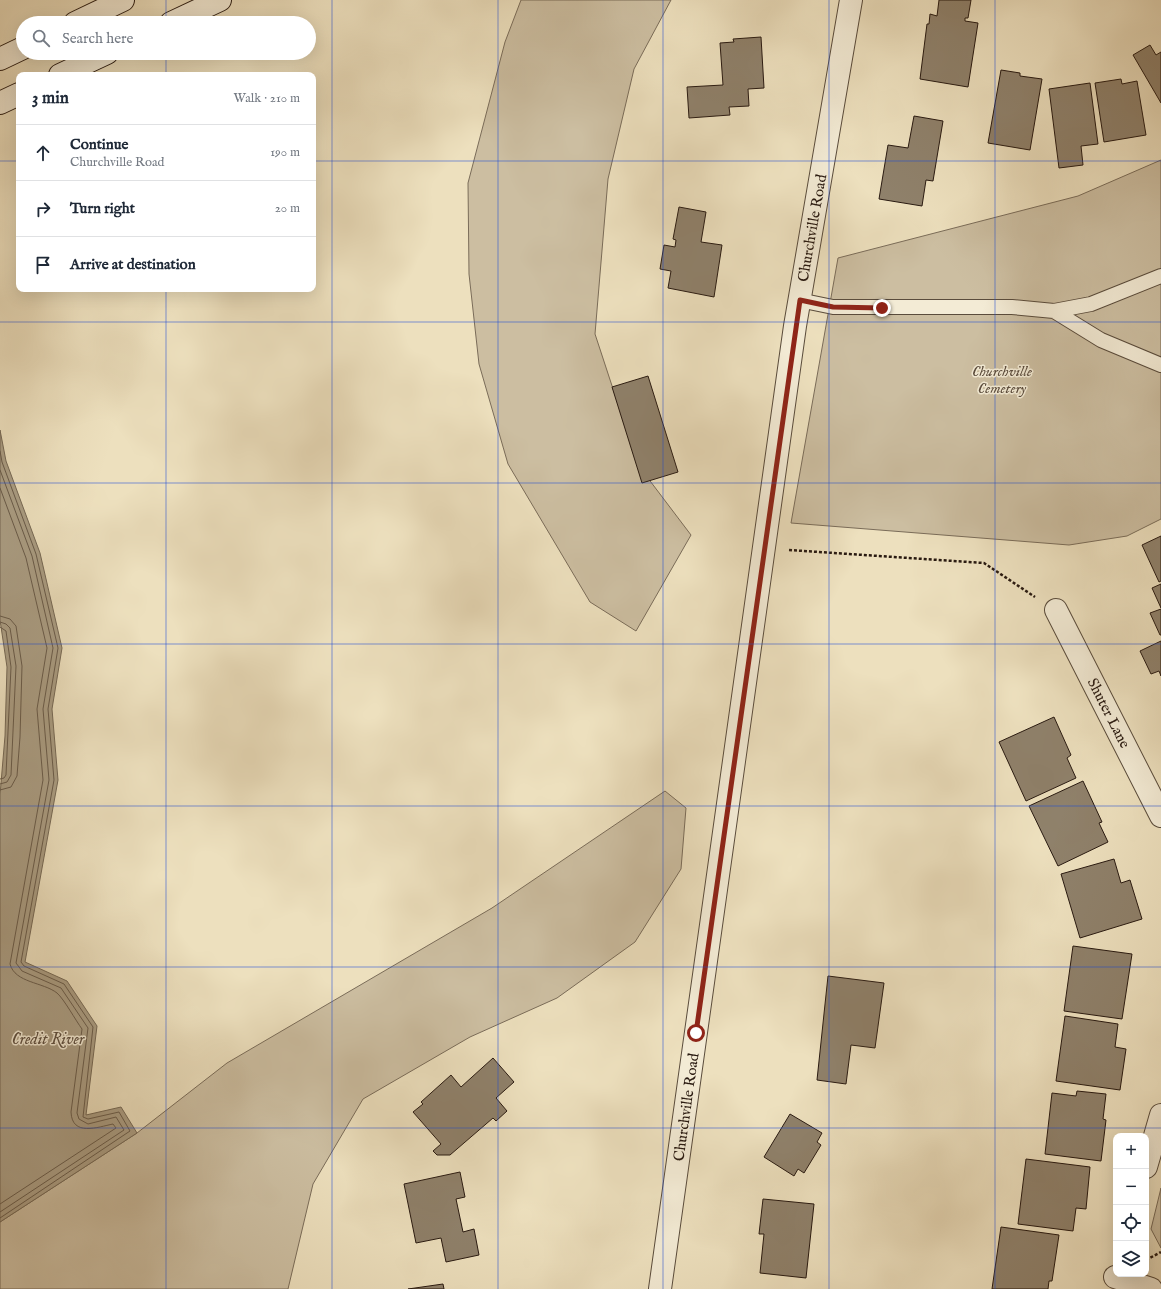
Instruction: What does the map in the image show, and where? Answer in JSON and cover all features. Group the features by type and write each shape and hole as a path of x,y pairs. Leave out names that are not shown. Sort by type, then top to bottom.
{"street":[{"path":"90,16 123,0"},
{"path":"186,16 220,0"},
{"name":"Churchville Road","path":"660,1289 800,300 851,0"},
{"path":"0,59 16,51"},
{"path":"66,72 92,60"},
{"path":"0,103 16,95"},
{"name":"Shuter Lane","path":"1056,610 1161,816"},
{"path":"1149,1157 1161,1115"},
{"path":"1114,1279 1151,1289"}],"lane":[{"path":"800,300 833,307 1012,307 1054,311 1091,304 1161,276"},
{"path":"1054,311 1101,340 1161,365"}],"path":[{"path":"764,548 984,563 1056,610"},
{"path":"1149,1258 1161,1252"}],"green space":[{"path":"521,0 671,0 634,69 608,179 595,334 638,465 691,535 636,631 590,602 508,464 479,364 469,274 468,183 505,42"},
{"name":"Churchville Cemetery","path":"1161,160 1161,519 1127,536 1069,545 791,523 838,258 1078,196"},
{"path":"665,791 686,808 681,869 635,942 557,998 470,1037 363,1099 313,1184 288,1289 0,1289 0,1222 137,1133 227,1063 492,908"},
{"path":"1161,1188 1161,1248 1151,1229"}],"water":[{"name":"Credit River","path":"0,430 6,461 40,553 62,648 52,709 58,780 25,962 67,981 97,1026 86,1115 121,1107 137,1133 0,1222 0,795 5,736 7,667 0,620"}],"building":[{"path":"939,0 971,0 968,18 965,18 965,21 978,23 968,87 920,79 927,24 929,24 930,14 937,16"},
{"path":"761,37 764,88 748,89 749,106 729,107 730,115 689,118 687,87 723,85 720,43 734,42 733,39"},
{"path":"1150,45 1156,55 1161,52 1161,103 1133,55"},
{"path":"1001,70 1020,73 1020,76 1042,79 1030,150 988,143"},
{"path":"1121,79 1122,84 1137,81 1146,135 1104,142 1095,83"},
{"path":"1090,83 1098,144 1081,146 1083,165 1059,168 1049,89"},
{"path":"914,116 943,121 933,181 926,180 922,206 879,199 888,145 908,148"},
{"path":"679,207 706,212 701,242 722,245 714,297 668,288 671,271 660,269 664,245 675,247 676,240 673,239"},
{"path":"648,376 678,472 642,483 612,387"},
{"path":"1161,536 1161,581 1159,582 1142,545"},
{"path":"1161,584 1161,608 1152,588"},
{"path":"1161,609 1161,635 1160,635 1150,613"},
{"path":"1161,641 1161,676 1159,671 1151,674 1140,651"},
{"path":"1054,717 1071,755 1067,758 1076,778 1026,801 999,742"},
{"path":"1083,781 1102,822 1099,823 1108,842 1058,866 1029,806"},
{"path":"1114,859 1121,883 1130,880 1142,919 1080,938 1061,874"},
{"path":"1073,946 1132,954 1122,1019 1064,1011"},
{"path":"828,976 884,983 875,1048 851,1045 846,1084 817,1080"},
{"path":"1065,1016 1118,1024 1115,1047 1126,1049 1120,1090 1056,1081"},
{"path":"493,1058 514,1082 496,1098 507,1111 496,1121 493,1118 450,1155 437,1155 433,1151 441,1144 413,1112 423,1104 421,1102 451,1075 461,1087"},
{"path":"1077,1091 1106,1094 1103,1119 1106,1120 1101,1161 1045,1154 1052,1093 1076,1096"},
{"path":"790,1114 822,1133 817,1142 821,1145 804,1173 798,1169 794,1176 764,1157"},
{"path":"1026,1159 1090,1167 1086,1209 1076,1208 1073,1231 1018,1224"},
{"path":"460,1172 465,1197 456,1199 463,1232 474,1229 479,1255 446,1262 441,1238 416,1243 404,1184"},
{"path":"763,1199 814,1204 806,1278 760,1273 764,1234 759,1234"},
{"path":"1001,1227 1059,1235 1052,1281 1049,1281 1048,1289 992,1289"},
{"path":"443,1284 444,1289 408,1289"}],"route":[{"path":"696,1033 795,326 800,300 833,307 882,308"}]}
